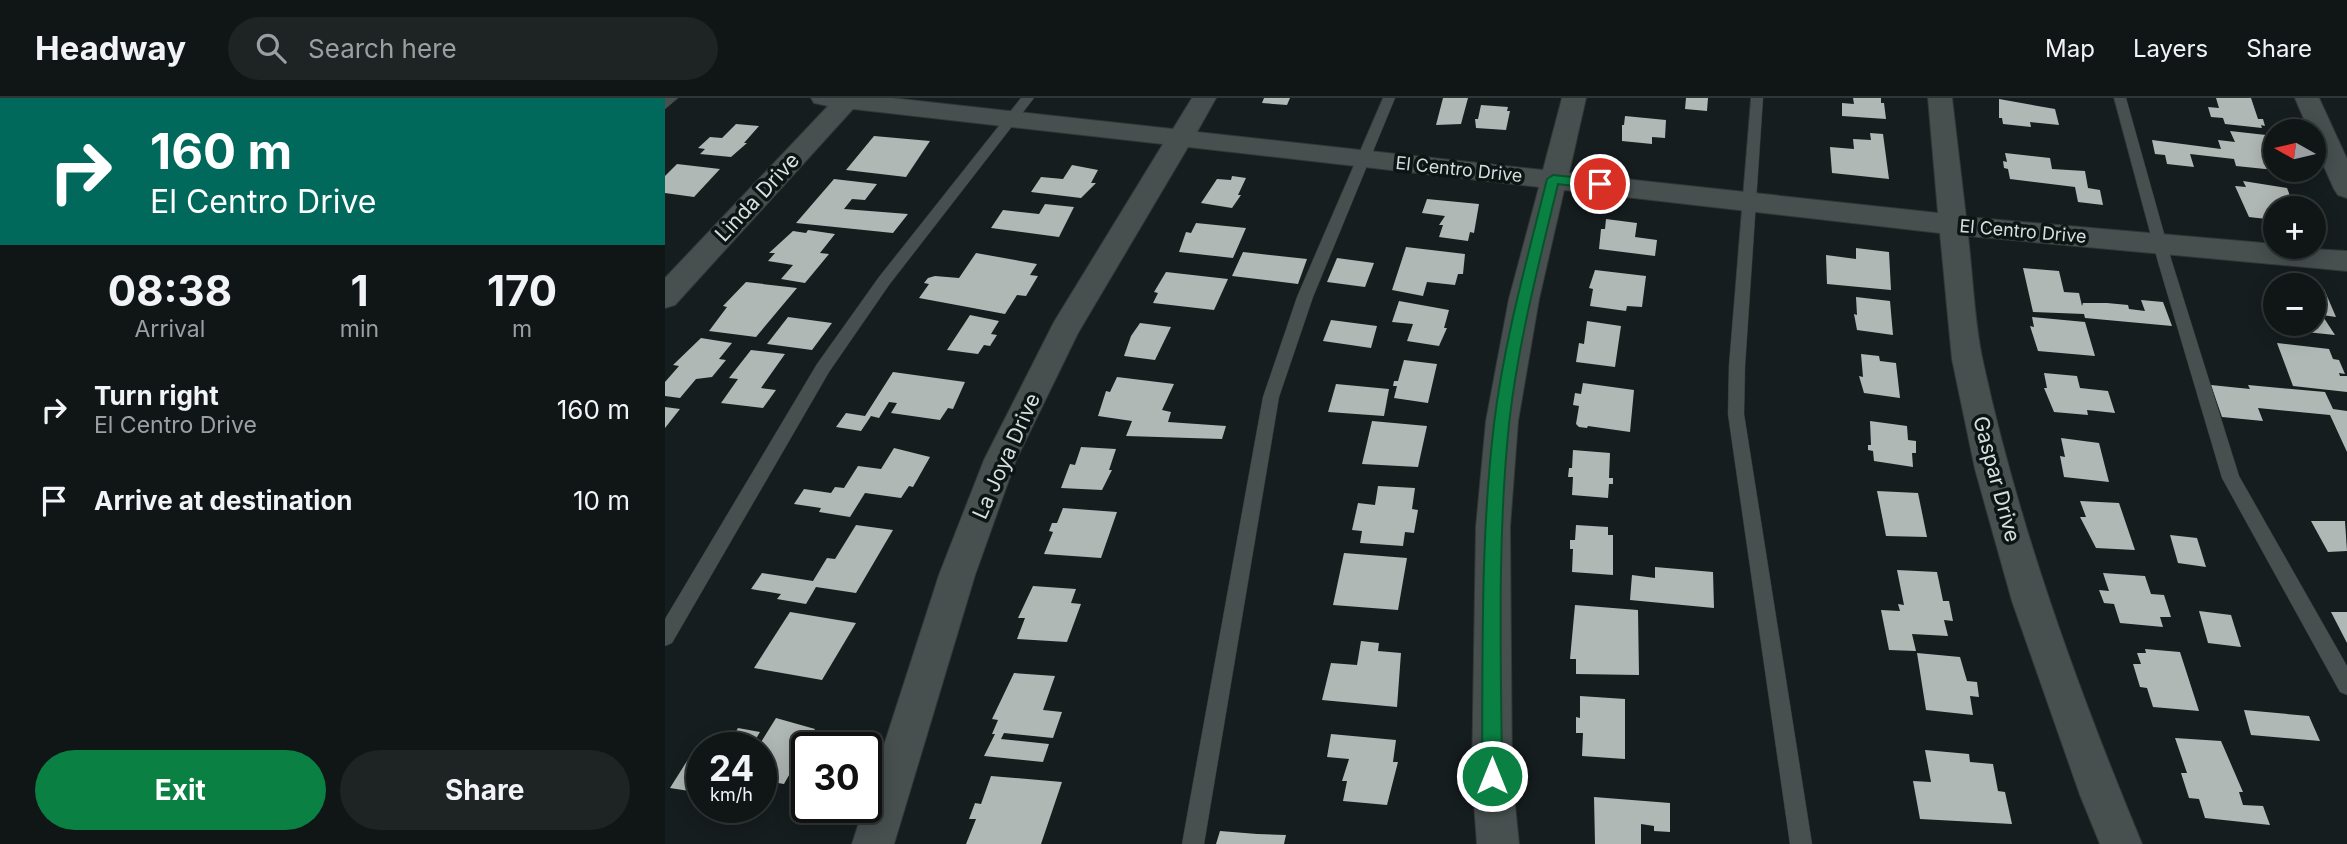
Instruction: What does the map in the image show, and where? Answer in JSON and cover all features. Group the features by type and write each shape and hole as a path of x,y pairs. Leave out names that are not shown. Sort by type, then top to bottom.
{"street":[{"name":"La Joya Drive","path":"873,844 957,575 1000,460 1065,330 1204,98"},
{"path":"1498,844 1492,776 1493,527 1507,394 1524,299 1574,98"},
{"name":"Gaspar Drive","path":"1940,98 1951,224 1968,359 1992,469 2030,601 2100,795 2121,844"},
{"path":"2307,98 2347,188"},
{"name":"El Centro Drive","path":"840,99 1951,224 2347,261"},
{"name":"Linda Drive","path":"665,298 840,99"}],"lane":[{"path":"665,104 672,98"},
{"path":"665,637 823,368 884,281 1028,98"},
{"path":"1193,844 1271,397 1305,297 1389,98"},
{"path":"1757,98 1737,366 1736,414 1801,844"},
{"path":"2120,98 2160,244 2231,478 2347,685"}],"building":[{"path":"1264,98 1290,98 1287,105 1262,103"},
{"path":"1443,98 1468,98 1461,124 1436,125"},
{"path":"1686,98 1708,98 1707,111 1685,109"},
{"path":"1853,98 1881,98 1886,119 1842,116 1842,103 1854,104"},
{"path":"2216,98 2251,98 2258,119 2263,119 2262,128 2225,124 2223,118 2211,117 2208,107 2219,108"},
{"path":"1999,99 2055,109 2059,125 2030,122 2031,127 2003,124 2002,118 1999,118"},
{"path":"1481,105 1508,107 1507,111 1510,111 1506,130 1476,128 1475,119 1478,119"},
{"path":"1625,116 1666,120 1665,138 1652,137 1652,144 1622,141"},
{"path":"736,124 759,126 744,143 747,143 731,157 700,154 705,149 698,148 710,137 722,138"},
{"path":"2230,131 2263,135 2263,169 2236,166 2234,159 2190,154 2194,167 2167,164 2165,155 2155,154 2152,140 2221,149 2218,140 2235,142"},
{"path":"1870,133 1883,134 1889,179 1832,173 1830,147 1854,149 1853,139 1871,140"},
{"path":"874,136 930,141 906,177 846,170"},
{"path":"2005,153 2050,158 2052,169 2085,171 2088,188 2100,190 2103,205 2078,202 2075,187 2010,179 2008,169 2004,168 2003,161 2007,162"},
{"path":"677,164 720,169 694,197 665,193 665,176"},
{"path":"1072,165 1098,170 1091,183 1096,183 1081,198 1031,192 1041,177 1063,179"},
{"path":"1232,176 1246,178 1238,195 1241,195 1232,208 1201,203 1217,179 1231,180"},
{"path":"834,179 877,184 865,200 852,199 844,209 908,214 893,233 796,223"},
{"path":"2243,181 2287,188 2290,196 2263,196 2263,219 2249,217 2235,186 2246,187"},
{"path":"1427,199 1479,204 1474,233 1470,232 1468,241 1439,237 1443,225 1439,225 1445,216 1422,213"},
{"path":"1045,204 1074,207 1059,237 991,228 1003,210 1039,214"},
{"path":"1606,219 1637,223 1635,237 1657,240 1655,256 1599,249 1601,229 1605,229"},
{"path":"1196,223 1246,228 1233,258 1179,252 1186,232 1191,233"},
{"path":"808,230 835,234 820,253 829,254 805,283 781,279 793,265 768,261 775,253 769,253 793,231 806,233"},
{"path":"1406,247 1465,254 1463,274 1458,274 1455,285 1427,282 1423,296 1392,290"},
{"path":"1856,248 1889,252 1891,290 1827,284 1826,255 1856,259"},
{"path":"1243,252 1307,259 1298,284 1232,276"},
{"path":"976,253 1037,264 1030,275 1038,276 1026,296 1017,295 1005,314 919,298 929,284 924,283 928,278 959,278"},
{"path":"1337,258 1374,263 1365,287 1327,282"},
{"path":"2023,268 2059,271 2064,292 2079,293 2082,306 2083,303 2107,303 2128,305 2129,309 2145,311 2141,300 2163,302 2172,326 2085,318 2084,314 2033,312"},
{"path":"1595,270 1646,276 1642,307 1627,306 1626,311 1590,306 1593,289 1589,288"},
{"path":"1166,272 1228,279 1214,310 1153,303 1158,293 1154,292"},
{"path":"746,282 797,288 756,337 709,331 727,307 723,306"},
{"path":"2326,294 2336,317 2326,316"},
{"path":"1856,297 1890,301 1893,335 1857,330 1854,314 1857,315"},
{"path":"1399,301 1449,310 1444,328 1447,328 1439,346 1407,341 1413,324 1392,322"},
{"path":"970,315 999,321 991,334 997,335 990,346 984,345 978,354 947,350"},
{"path":"788,317 832,323 812,350 767,344"},
{"path":"2032,317 2085,322 2095,356 2038,351 2030,326 2034,327"},
{"path":"1331,320 1377,326 1371,348 1323,341"},
{"path":"1587,321 1621,326 1615,367 1576,362 1579,343 1584,344"},
{"path":"2326,321 2335,335 2326,334"},
{"path":"1140,323 1171,327 1155,360 1124,356 1131,336"},
{"path":"701,338 732,343 719,359 726,360 712,377 696,379 680,398 665,396 665,382 679,366 673,365"},
{"path":"2277,343 2329,349 2333,359 2339,360 2345,374 2339,373 2340,376 2347,376 2347,392 2293,386"},
{"path":"751,350 785,354 761,388 776,390 763,408 721,403 738,379 729,378"},
{"path":"1861,354 1879,356 1880,361 1896,363 1900,398 1864,393 1859,376 1863,377"},
{"path":"1404,360 1437,364 1428,403 1394,398 1397,386 1393,386 1394,381 1398,381"},
{"path":"893,372 965,382 953,409 948,408 940,420 891,413 897,403 889,402 879,418 871,416 861,431 836,427 846,413 865,416"},
{"path":"2044,373 2077,376 2080,388 2108,391 2115,413 2087,410 2088,415 2054,412 2044,388 2047,388"},
{"path":"1117,377 1174,384 1162,410 1171,412 1168,422 1226,426 1222,439 1126,436 1132,421 1098,416 1106,391 1110,392"},
{"path":"1583,383 1634,390 1630,432 1579,427 1576,424 1579,406 1573,405 1575,393 1581,394"},
{"path":"1336,384 1389,389 1384,416 1328,412"},
{"path":"2211,385 2250,389 2248,385 2325,392 2333,409 2347,411 2347,452 2330,415 2258,408 2263,421 2222,417"},
{"path":"665,407 680,409 665,428"},
{"path":"1372,421 1427,426 1418,467 1362,464"},
{"path":"1870,421 1907,426 1908,440 1916,441 1916,453 1912,453 1913,467 1874,461 1873,451 1868,450 1868,445 1871,445"},
{"path":"2061,438 2099,443 2109,482 2064,477 2060,456 2065,457"},
{"path":"1081,447 1116,449 1109,470 1112,470 1102,490 1061,488 1070,464 1075,465"},
{"path":"894,448 930,457 913,487 909,486 901,498 865,493 850,517 819,512 821,508 794,504 804,489 831,493 835,487 844,488 858,466 881,469"},
{"path":"1573,450 1610,453 1609,478 1613,478 1613,484 1609,484 1608,498 1572,495 1573,477 1568,477 1569,468 1572,468"},
{"path":"1378,486 1415,488 1412,509 1418,510 1414,533 1405,532 1403,546 1360,543 1362,531 1352,530 1358,503 1375,505"},
{"path":"1877,491 1918,493 1927,537 1886,536"},
{"path":"2080,501 2119,503 2135,550 2096,548 2080,517 2086,517"},
{"path":"1063,508 1117,512 1101,558 1044,554 1053,532 1049,531 1052,523 1057,523"},
{"path":"2311,521 2345,521 2347,551 2328,552"},
{"path":"856,525 893,530 856,593 816,587 806,604 777,599 781,594 751,589 762,573 813,581 827,558 835,559"},
{"path":"1576,525 1608,527 1608,535 1613,535 1613,575 1572,572 1573,549 1570,549 1570,540 1575,540"},
{"path":"2170,535 2197,538 2206,567 2178,563"},
{"path":"1344,553 1407,558 1398,610 1333,605"},
{"path":"1655,567 1713,572 1714,608 1630,600 1632,575 1655,578"},
{"path":"1897,570 1937,572 1943,601 1949,601 1953,621 1944,620 1948,636 1912,634 1916,651 1889,650 1881,610 1900,611 1898,604 1904,605"},
{"path":"2103,573 2145,576 2151,594 2164,595 2171,617 2160,617 2163,627 2120,623 2114,604 2104,603 2099,590 2109,591"},
{"path":"1033,586 1076,589 1071,603 1081,604 1067,642 1017,639 1025,618 1018,618"},
{"path":"1575,605 1638,610 1639,675 1576,674 1576,659 1570,659"},
{"path":"2199,611 2231,615 2241,647 2208,643"},
{"path":"790,612 856,623 822,680 754,668"},
{"path":"2331,612 2347,612 2347,643"},
{"path":"1361,641 1379,643 1378,651 1401,653 1397,707 1322,700 1331,663 1357,665"},
{"path":"2145,649 2180,652 2199,711 2153,707 2147,688 2140,687 2133,664 2141,664 2137,653 2146,653"},
{"path":"1917,653 1960,657 1967,681 1977,682 1979,697 1970,696 1973,715 1926,710"},
{"path":"1014,673 1055,676 1043,710 1062,712 1053,738 1004,733 1001,739 1049,744 1043,762 984,756 995,734 992,734 998,720 992,719"},
{"path":"1580,696 1625,699 1625,759 1582,756 1583,733 1576,733 1576,717 1580,718"},
{"path":"2244,710 2309,716 2320,741 2251,735"},
{"path":"776,718 815,729 813,732 791,732 791,772 784,784 777,783 777,732 767,732"},
{"path":"738,728 760,732 735,732"},
{"path":"1331,734 1396,740 1393,762 1398,762 1387,805 1343,801 1347,781 1342,781 1349,759 1327,757"},
{"path":"2175,738 2221,741 2243,792 2239,792 2243,805 2263,806 2270,825 2205,818 2199,799 2189,798 2181,773 2187,773"},
{"path":"1925,750 1969,754 1970,762 1993,764 1998,791 2005,792 2012,824 1920,819 1913,781 1931,782"},
{"path":"686,763 686,790 670,788"},
{"path":"991,776 1062,782 1041,844 966,844 976,819 969,819 975,803 981,804"},
{"path":"1594,797 1670,803 1670,832 1654,831 1654,826 1641,824 1641,844 1595,844"},
{"path":"1220,831 1286,835 1284,844 1216,844"}],"route":[{"path":"1492,776 1493,527 1502,422 1524,299 1553,179 1600,184"}]}
